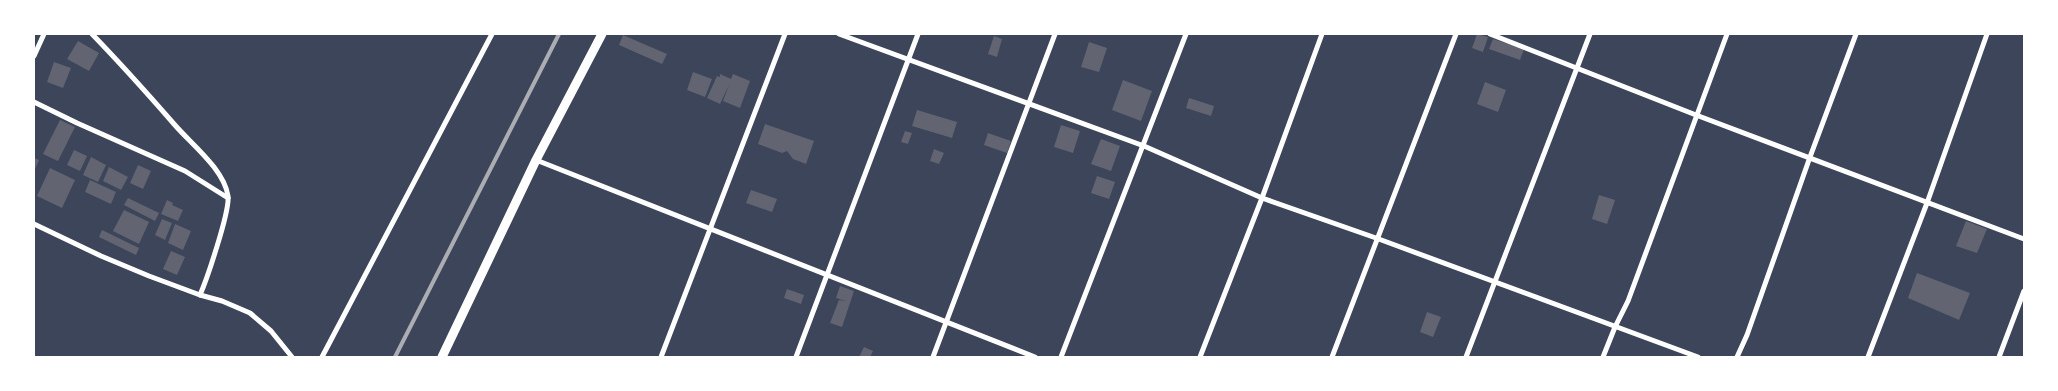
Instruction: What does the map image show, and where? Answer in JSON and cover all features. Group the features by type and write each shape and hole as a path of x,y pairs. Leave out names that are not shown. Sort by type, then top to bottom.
{"street":[{"path":"34,56 44,34"},
{"path":"92,34 132,75 211,164 225,186 228,198 226,214 200,295"},
{"path":"322,357 492,34"},
{"path":"442,357 536,160 602,34"},
{"path":"661,357 785,34"},
{"path":"839,34 1144,146 1262,198 1698,357"},
{"path":"796,357 918,34"},
{"path":"933,357 1055,34"},
{"path":"1061,357 1186,34"},
{"path":"1200,357 1262,198 1322,34"},
{"path":"1332,357 1376,238 1456,34"},
{"path":"1490,34 1696,115 2024,239"},
{"path":"1466,357 1590,34"},
{"path":"1603,357 1628,301 1727,34"},
{"path":"1737,357 1747,335 1856,34"},
{"path":"1868,357 1927,203 1987,34"},
{"path":"34,102 84,127 185,171 228,198"},
{"path":"536,160 1035,357"},
{"path":"34,224 101,256 250,313 271,330 292,357"},
{"path":"1999,357 2024,292"}],"shaded area":[{"path":"34,34 2024,34 2024,357 34,357"}],"building":[{"path":"1477,34 1488,37 1483,52 1472,48"},
{"path":"623,35 667,54 662,64 619,45"},
{"path":"994,36 1002,39 997,57 988,54"},
{"path":"1493,39 1524,49 1520,60 1489,49"},
{"path":"78,41 99,53 89,71 67,59"},
{"path":"1089,42 1107,48 1099,72 1081,67"},
{"path":"54,62 71,68 63,88 47,82"},
{"path":"693,72 712,79 705,97 687,90"},
{"path":"720,74 731,79 733,74 750,81 740,108 723,101 729,85 720,104 707,98 717,76 720,77"},
{"path":"1123,80 1152,91 1141,121 1112,110"},
{"path":"1485,82 1506,90 1498,112 1477,104"},
{"path":"1189,98 1214,106 1211,116 1186,108"},
{"path":"917,110 957,122 952,138 912,126"},
{"path":"60,120 75,127 58,161 43,154"},
{"path":"765,124 814,141 806,164 793,159 787,151 782,153 758,144"},
{"path":"1061,125 1080,131 1073,153 1054,147"},
{"path":"905,131 912,133 908,144 901,142"},
{"path":"988,133 1011,141 1007,153 984,145"},
{"path":"1101,139 1120,146 1111,171 1091,164"},
{"path":"934,149 944,153 939,164 930,161"},
{"path":"74,150 87,156 80,171 67,165"},
{"path":"91,157 106,165 98,182 83,175"},
{"path":"34,158 39,160 34,171"},
{"path":"138,165 151,171 143,189 130,183"},
{"path":"109,167 128,177 121,190 103,181"},
{"path":"50,168 75,180 62,208 37,196"},
{"path":"1097,176 1115,182 1109,199 1091,193"},
{"path":"90,180 116,192 111,204 85,192"},
{"path":"751,190 777,199 772,212 746,203"},
{"path":"1599,195 1615,200 1607,224 1592,219"},
{"path":"128,198 159,213 155,221 124,205"},
{"path":"167,200 173,203 172,205 183,210 178,221 161,214"},
{"path":"124,210 149,222 139,244 113,231"},
{"path":"162,219 172,223 165,240 155,235"},
{"path":"1966,221 1987,229 1977,253 1956,246"},
{"path":"175,224 191,231 183,250 168,243"},
{"path":"102,230 139,248 136,255 99,237"},
{"path":"171,251 185,257 177,275 163,269"},
{"path":"1917,273 1970,293 1959,320 1908,298"},
{"path":"840,286 854,291 842,327 830,323 839,300 846,301 836,298"},
{"path":"787,289 804,295 801,304 784,298"},
{"path":"1427,312 1441,317 1433,337 1420,332"},
{"path":"864,347 873,351 870,357 859,357"}],"railway":[{"path":"395,357 559,34"}]}
